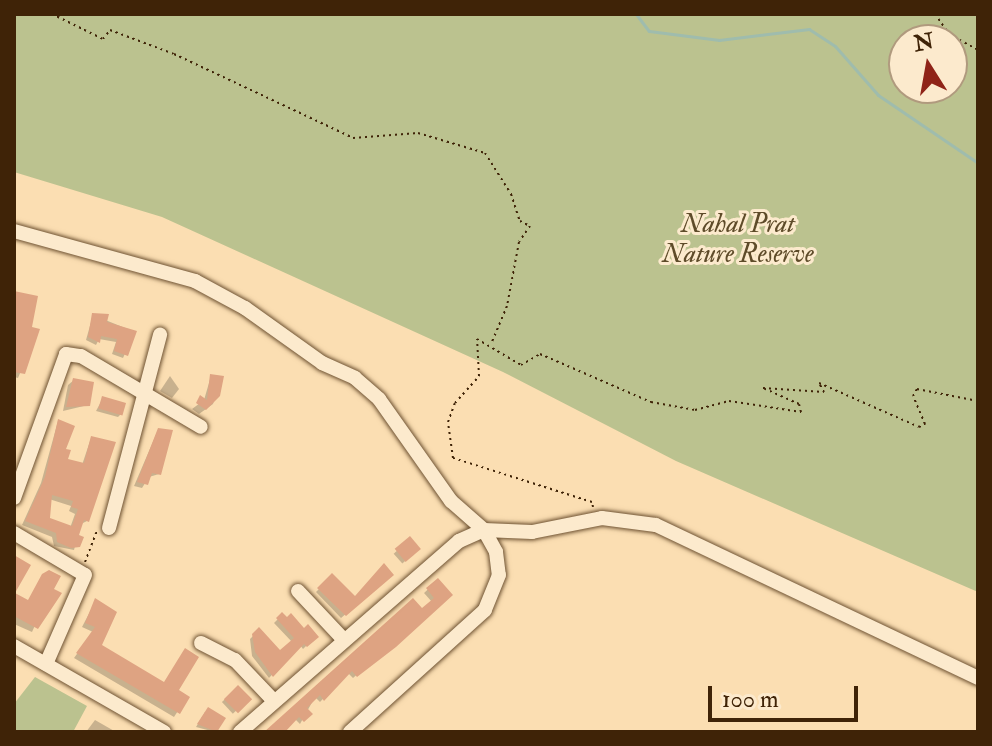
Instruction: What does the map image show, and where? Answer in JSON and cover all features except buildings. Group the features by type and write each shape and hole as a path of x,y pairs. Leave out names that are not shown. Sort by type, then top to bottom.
{"street":[{"path":"14,231 195,281 245,308 322,363 355,378 379,399 451,501 484,530 499,563 493,599 350,732"},
{"path":"109,528 160,335"},
{"path":"14,498 66,354 81,356 201,427"},
{"path":"240,732 442,552 484,530 532,532 593,520 627,518 656,525 978,678"},
{"path":"14,533 82,570 85,580 46,664"},
{"path":"298,591 343,639"},
{"path":"201,643 235,660 273,700"},
{"path":"14,646 164,732"}],"path":[{"path":"52,14 103,39 110,30 174,54 353,138 418,133 485,153 511,194 520,221 530,226 519,242 507,306 491,345"},
{"path":"935,14 949,34 978,50"},
{"path":"593,520 592,502 453,458 448,422 455,403 479,376 474,344 477,339 521,365 540,354 651,402 695,410 729,401 801,412 799,404 763,388 824,392 819,383 919,427 925,424 913,396 917,389 927,387 964,403 978,401"},
{"path":"82,570 99,524 109,528"}],"green space":[{"name":"Nahal Prat Nature Reserve","path":"14,14 978,14 978,592 676,461 503,372 162,217 14,172"},
{"path":"35,677 87,706 73,732 14,732 14,704"}],"waterway":[{"path":"636,14 649,31 719,40 809,29 835,46 878,95 978,163"}]}
